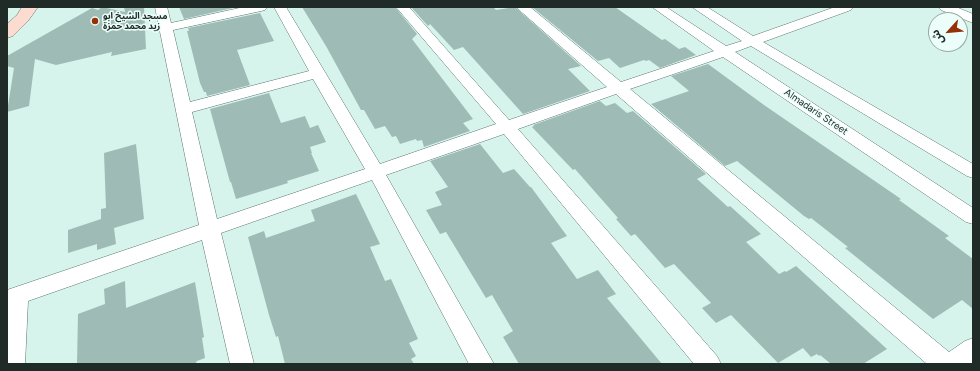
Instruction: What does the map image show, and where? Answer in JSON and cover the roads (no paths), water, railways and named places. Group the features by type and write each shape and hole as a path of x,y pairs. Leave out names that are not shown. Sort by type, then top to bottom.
{"street":[{"path":"7,33 23,18 30,7"},
{"path":"161,7 210,230 242,364"},
{"path":"166,28 261,7"},
{"path":"280,7 317,73 376,172 482,364"},
{"path":"402,7 507,127 709,364"},
{"path":"522,7 944,364"},
{"name":"Almadaris Street","path":"658,7 973,217"},
{"path":"698,7 753,42 973,172"},
{"path":"13,364 12,297 210,230 617,88 726,52 847,7"},
{"path":"946,7 973,19"},
{"path":"183,109 317,73"},
{"path":"952,364 973,349"}],"place":[{"name":"مسجد الشيخ ابو زيد محمد حمزة","path":"95,21"}]}
